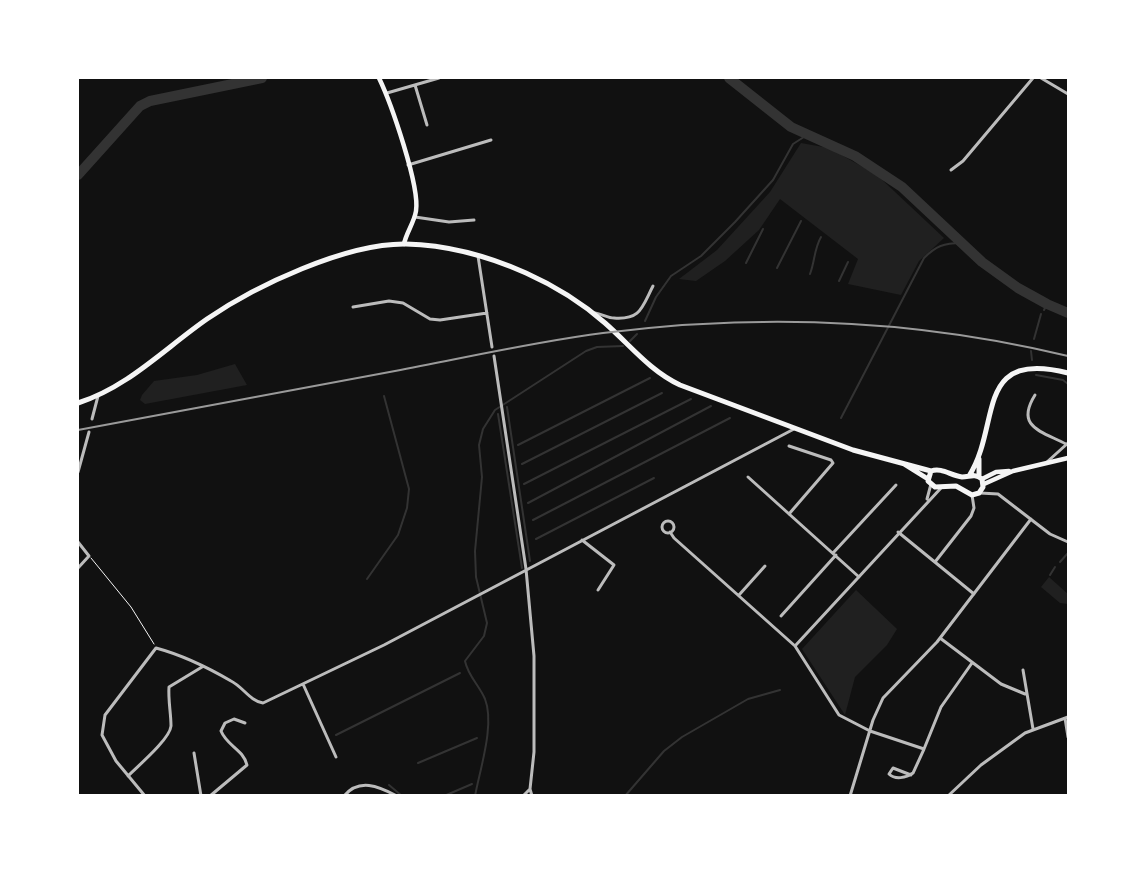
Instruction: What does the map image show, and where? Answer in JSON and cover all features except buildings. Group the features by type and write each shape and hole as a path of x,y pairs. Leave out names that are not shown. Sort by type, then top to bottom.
{"main road":[{"path":"379,78 387,93 413,182 416,199 415,217 404,244"},
{"path":"78,403 98,395 136,373 206,320 257,290 328,260 357,252 404,244 440,247 478,256 525,273 550,285 593,313 651,367 672,381 853,450 931,471 939,470 982,480 996,472 1012,471 1068,458"},
{"path":"969,476 979,456 992,404 1001,386 1008,378 1031,367 1044,367 1068,373"},
{"path":"899,462 941,488 956,486 972,495 979,493 982,480 979,456"},
{"path":"930,482 931,471"}],"street":[{"path":"387,93 440,78"},
{"path":"950,170 963,161 1033,78"},
{"path":"1041,78 1068,94"},
{"path":"415,85 426,126"},
{"path":"408,165 491,140"},
{"path":"415,217 449,222 474,220"},
{"path":"478,256 492,347"},
{"path":"593,313 602,314 611,319 631,318 638,314 653,286"},
{"path":"353,307 389,301 403,303 430,319 440,320 487,313"},
{"path":"606,324 611,319"},
{"path":"494,356 526,569 534,656 534,752 530,789 532,796"},
{"path":"92,419 98,395"},
{"path":"1034,395 1027,407 1028,419 1035,428 1067,444 1046,463"},
{"path":"145,796 116,761 102,735 105,715 156,648 178,654 203,666 234,682 255,701 263,703 384,645 796,427"},
{"path":"78,472 89,432"},
{"path":"789,446 831,460 833,463 789,514"},
{"path":"748,477 859,577"},
{"path":"926,502 930,482"},
{"path":"782,616 896,485"},
{"path":"794,646 859,577 898,532 941,488"},
{"path":"979,493 998,494 1054,537 1068,542"},
{"path":"935,562 972,514 974,508 972,495"},
{"path":"850,796 870,731 883,698 940,638 1031,519"},
{"path":"670,532 674,538 794,646 839,715 870,731 924,749"},
{"path":"898,532 974,594"},
{"path":"582,540 614,565 598,590"},
{"path":"78,542 89,556 78,568"},
{"path":"739,595 765,566"},
{"path":"940,638 1001,684 1025,694"},
{"path":"911,775 893,768 888,774 894,778 911,775 916,770 941,707 972,663"},
{"path":"128,776 166,737 171,727 168,704 169,687 203,666"},
{"path":"1023,670 1025,694 1033,729"},
{"path":"303,684 336,757"},
{"path":"948,796 981,764 1033,729 1067,717 1068,736"},
{"path":"210,796 247,765 245,756 224,739 221,732 225,723 234,720 244,723"},
{"path":"194,753 201,796"},
{"path":"344,796 351,788 361,784 382,788 396,796"},
{"path":"523,796 530,789"}],"path":[{"path":"89,556 131,607 156,648"}],"shaded area":[{"path":"801,143 829,148 877,175 944,238 919,261 901,295 848,284 858,259 780,199 759,230 725,261 696,281 679,279 717,250 770,192"},
{"path":"235,364 247,385 145,404 140,400 154,381 197,375"},
{"path":"1049,577 1068,594 1068,604 1060,603 1041,587"},
{"path":"856,590 897,629 887,645 855,677 845,715 802,649"}],"waterway":[{"path":"78,175 140,106 150,101 262,78"},
{"path":"729,78 791,127 855,156 902,187 982,262 1018,288 1068,313"},
{"path":"645,321 656,297 671,276 701,256 735,222 773,180 793,144 807,135"},
{"path":"777,268 801,221"},
{"path":"746,263 763,229"},
{"path":"810,274 821,237"},
{"path":"841,418 924,258 941,246 961,243"},
{"path":"839,281 848,262"},
{"path":"1044,310 1047,304"},
{"path":"1034,339 1041,314"},
{"path":"630,341 637,334"},
{"path":"475,796 488,734 488,709 485,699 465,661 484,636 487,623 476,577 475,551 482,477 479,445 483,429 495,410 586,351 597,347 623,346"},
{"path":"1031,351 1032,360"},
{"path":"1036,375 1063,380 1068,384"},
{"path":"518,445 650,378"},
{"path":"522,464 662,393"},
{"path":"367,579 398,535 407,508 409,489 384,396"},
{"path":"524,484 691,399"},
{"path":"528,503 711,406"},
{"path":"507,407 530,561"},
{"path":"498,414 522,568"},
{"path":"533,520 730,418"},
{"path":"536,539 654,478"},
{"path":"1060,562 1068,553"},
{"path":"1050,575 1055,567"},
{"path":"336,735 460,673"},
{"path":"625,796 664,751 682,737 748,699 780,690"},
{"path":"418,763 477,738"},
{"path":"444,796 472,784"},
{"path":"389,785 402,796"}],"railway":[{"path":"78,430 551,341 662,327 720,323 779,322 895,327 953,334 1068,356"}]}
